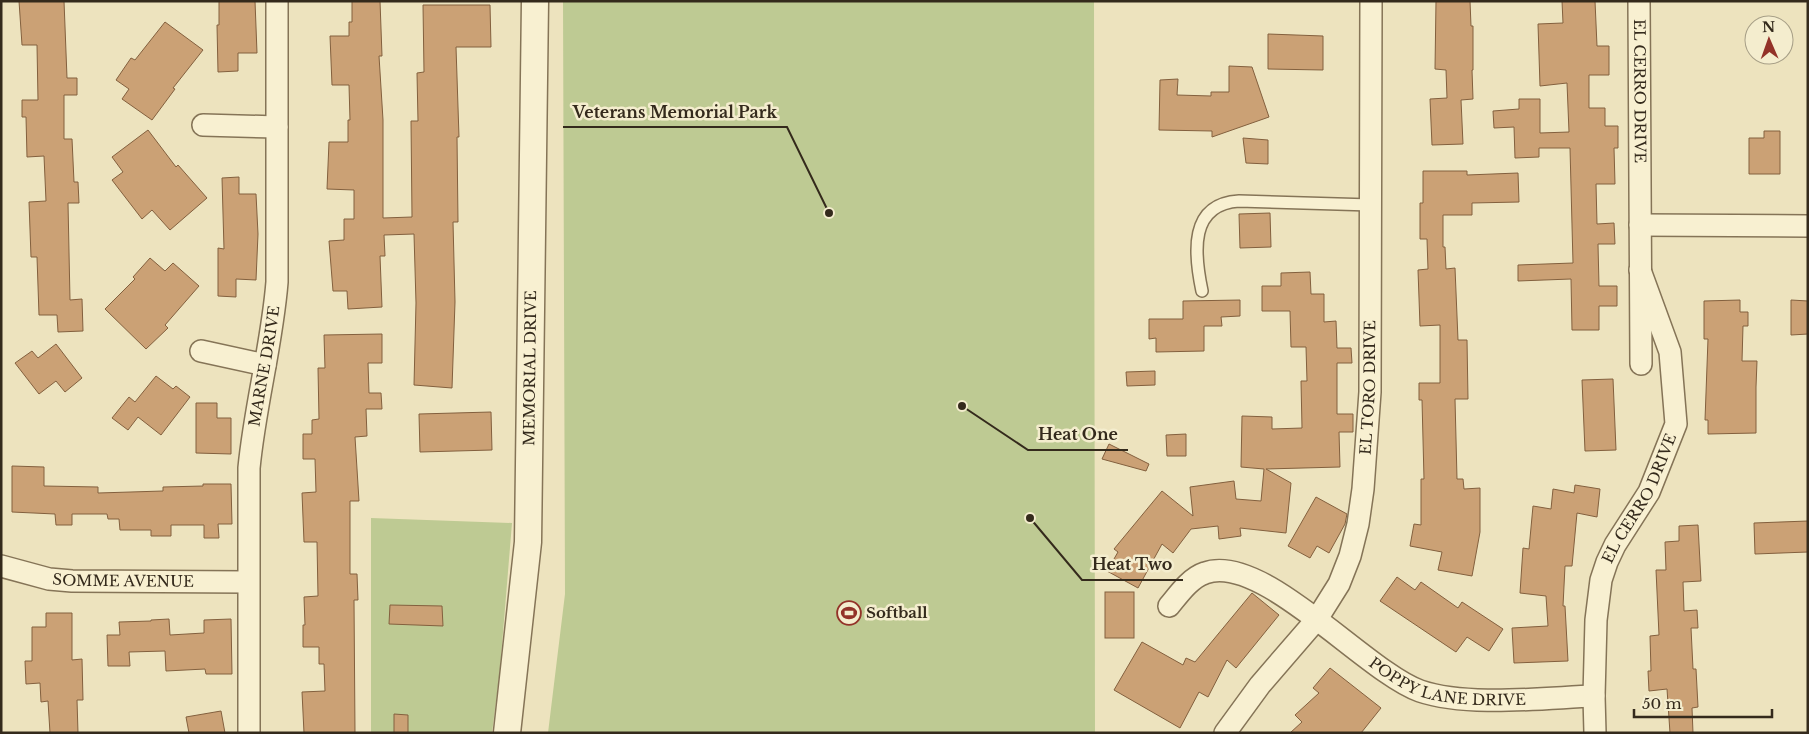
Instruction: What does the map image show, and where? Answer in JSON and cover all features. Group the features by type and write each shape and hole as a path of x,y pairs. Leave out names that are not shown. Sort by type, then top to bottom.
{"street":[{"name":"MARNE DRIVE","path":"249,733 249,468 252,432 274,318 277,282 277,1"},
{"name":"MEMORIAL DRIVE","path":"507,733 528,542 532,354 535,1"},
{"name":"EL TORO DRIVE","path":"1225,733 1260,685 1317,618 1339,584 1350,556 1358,524 1363,489 1370,392 1372,205 1371,1"},
{"name":"EL CERRO DRIVE","path":"1639,1 1641,364"},
{"path":"203,125 277,127"},
{"path":"1640,225 1808,226"},
{"name":"EL CERRO DRIVE","path":"1595,733 1596,620 1600,580 1615,545 1649,492 1676,424 1670,352 1640,270"},
{"path":"201,351 265,365"},
{"name":"SOMME AVENUE","path":"3,570 49,579 72,581 248,582"},
{"name":"POPPY LANE DRIVE","path":"1169,606 1192,580 1198,576 1214,571 1232,572 1267,586 1317,618 1400,681 1417,690 1434,695 1475,699 1594,696"}],"lane":[{"path":"1202,290 1197,269 1196,248 1200,227 1214,206 1231,201 1372,205"}],"green space":[{"path":"563,1 1094,1 1095,733 548,733 565,594"},
{"path":"371,518 512,523 500,669 492,733 371,733"}],"building":[{"path":"19,1 64,1 67,78 77,78 77,95 64,95 64,139 72,139 74,182 78,182 79,203 68,203 70,300 82,299 83,331 58,332 57,315 39,315 37,257 31,257 29,202 46,201 44,156 27,157 26,117 22,117 22,100 38,100 37,45 22,45"},
{"path":"219,1 255,1 257,53 238,53 238,71 218,72 217,25 219,25"},
{"path":"352,1 380,1 382,56 379,56 383,120 383,218 412,217 411,121 418,121 417,73 424,72 423,5 490,5 491,47 456,47 459,137 457,137 458,222 453,222 455,302 452,388 414,385 416,303 414,234 384,235 385,256 380,256 382,307 348,309 347,291 333,291 329,241 344,240 344,219 354,219 354,190 327,189 329,142 348,142 348,120 350,120 349,85 332,85 330,36 349,36 349,22 352,22"},
{"path":"1436,1 1470,1 1471,26 1473,26 1473,99 1461,100 1463,144 1432,145 1430,99 1447,98 1446,70 1435,69"},
{"path":"1562,1 1595,1 1597,46 1609,46 1609,75 1589,75 1589,108 1605,108 1605,126 1618,126 1618,148 1614,148 1615,184 1596,184 1597,224 1614,223 1615,244 1598,244 1599,286 1617,286 1617,306 1599,306 1599,330 1572,330 1571,279 1518,281 1518,265 1573,263 1570,148 1539,148 1539,157 1515,158 1514,127 1494,128 1493,111 1519,109 1519,99 1540,99 1540,133 1569,132 1567,83 1540,86 1538,24 1563,23"},
{"path":"165,22 203,50 173,88 175,89 152,120 122,99 129,89 116,80 131,58 135,60"},
{"path":"1268,34 1323,36 1323,70 1268,69"},
{"path":"1229,66 1252,67 1269,117 1212,137 1212,131 1159,130 1160,80 1178,79 1177,95 1211,96 1211,92 1229,92"},
{"path":"148,130 176,167 178,165 207,198 170,230 152,210 142,219 112,180 123,172 112,157"},
{"path":"1764,131 1780,131 1780,174 1749,174 1749,138 1764,138"},
{"path":"1243,138 1268,140 1268,164 1246,163"},
{"path":"1423,171 1467,171 1467,175 1518,173 1519,202 1472,203 1472,215 1443,215 1443,247 1445,247 1446,269 1455,268 1458,340 1467,340 1468,399 1455,399 1457,479 1463,479 1464,489 1480,488 1480,532 1472,576 1438,570 1442,552 1410,546 1414,524 1421,525 1421,479 1424,479 1422,400 1419,400 1419,383 1440,383 1440,325 1420,326 1418,270 1428,269 1427,239 1420,239 1420,203 1423,203"},
{"path":"239,177 239,194 256,194 258,234 256,280 236,279 236,297 218,296 218,248 224,249 222,178"},
{"path":"1270,213 1271,247 1240,248 1239,214"},
{"path":"150,258 165,271 173,263 199,286 165,325 168,328 146,349 105,309 135,279 133,277"},
{"path":"1310,272 1311,294 1324,294 1324,322 1336,321 1337,348 1351,348 1352,363 1337,363 1337,414 1353,414 1353,432 1339,432 1340,467 1266,469 1291,483 1286,533 1240,528 1241,536 1219,539 1218,526 1191,529 1173,553 1162,544 1138,588 1107,571 1118,552 1114,549 1162,491 1193,516 1190,487 1234,481 1236,499 1261,501 1264,469 1241,467 1242,416 1272,417 1272,429 1302,428 1301,381 1307,381 1306,347 1291,347 1290,311 1262,311 1262,286 1281,286 1281,273"},
{"path":"1240,300 1240,316 1221,317 1222,326 1204,326 1204,351 1156,352 1156,338 1149,339 1149,319 1183,319 1183,301"},
{"path":"1740,300 1740,312 1748,312 1748,326 1743,326 1742,361 1757,361 1756,433 1708,434 1708,420 1705,420 1708,339 1704,339 1704,301"},
{"path":"1791,300 1808,301 1808,334 1791,335"},
{"path":"382,334 382,363 368,363 369,393 381,393 382,409 366,409 367,436 355,437 359,501 350,501 350,574 357,574 358,600 354,600 355,733 304,733 302,692 325,691 324,664 319,664 319,647 303,647 303,625 305,625 304,597 318,596 317,542 304,542 302,493 316,492 315,459 303,459 303,434 312,434 312,420 319,419 318,368 325,368 324,335"},
{"path":"56,344 82,378 65,392 56,381 39,394 15,363 32,351 38,358"},
{"path":"1155,371 1155,385 1127,386 1126,372"},
{"path":"156,376 173,389 176,386 190,397 161,435 138,417 128,430 112,418 129,397 135,402"},
{"path":"1613,379 1616,450 1585,451 1582,380"},
{"path":"196,403 217,403 217,418 231,418 231,454 196,453"},
{"path":"491,412 492,450 420,452 419,414"},
{"path":"1186,434 1186,456 1167,456 1166,435"},
{"path":"1109,444 1149,464 1146,471 1102,459"},
{"path":"12,466 44,467 44,486 98,487 98,493 163,491 163,487 231,484 232,524 218,524 219,538 204,538 204,525 171,525 171,536 151,536 151,530 120,530 119,519 108,519 107,514 72,514 72,525 56,525 55,514 12,512"},
{"path":"1575,485 1600,489 1597,517 1577,513 1572,566 1565,566 1563,606 1565,606 1568,661 1514,663 1512,628 1548,626 1546,596 1520,593 1523,548 1529,549 1533,506 1551,509 1553,489 1574,493"},
{"path":"1316,497 1347,514 1345,524 1329,553 1317,546 1310,558 1288,546"},
{"path":"1808,521 1808,552 1755,554 1754,523"},
{"path":"1698,525 1701,581 1683,582 1684,611 1697,610 1698,628 1691,628 1693,669 1696,669 1698,707 1692,708 1693,733 1670,733 1667,689 1649,691 1648,671 1651,671 1650,636 1659,635 1656,570 1666,570 1665,542 1679,541 1679,526"},
{"path":"1397,577 1415,590 1421,582 1458,608 1462,602 1503,629 1489,651 1467,637 1456,652 1380,601"},
{"path":"1105,592 1134,592 1134,638 1105,638"},
{"path":"1252,593 1279,615 1236,668 1227,660 1208,697 1199,692 1180,728 1114,690 1142,642 1183,665 1186,658 1195,662"},
{"path":"390,605 442,606 443,626 389,624"},
{"path":"46,613 72,613 72,660 82,659 83,700 77,700 78,733 50,733 48,701 41,702 40,683 26,684 25,661 32,661 32,627 46,627"},
{"path":"169,619 170,635 204,633 204,620 231,619 232,674 206,674 205,669 166,671 165,651 129,652 130,666 108,666 107,635 120,635 119,622"},
{"path":"1330,668 1381,708 1361,733 1290,733 1302,722 1295,715 1319,693 1313,688"},
{"path":"221,711 225,733 189,733 186,717"},
{"path":"394,714 408,715 408,733 394,733"}],"place":[{"name":"Veterans Memorial Park","path":"829,213"},
{"name":"Heat One","path":"962,406"},
{"name":"Heat Two","path":"1030,518"},
{"name":"Softball","path":"849,613"}]}
